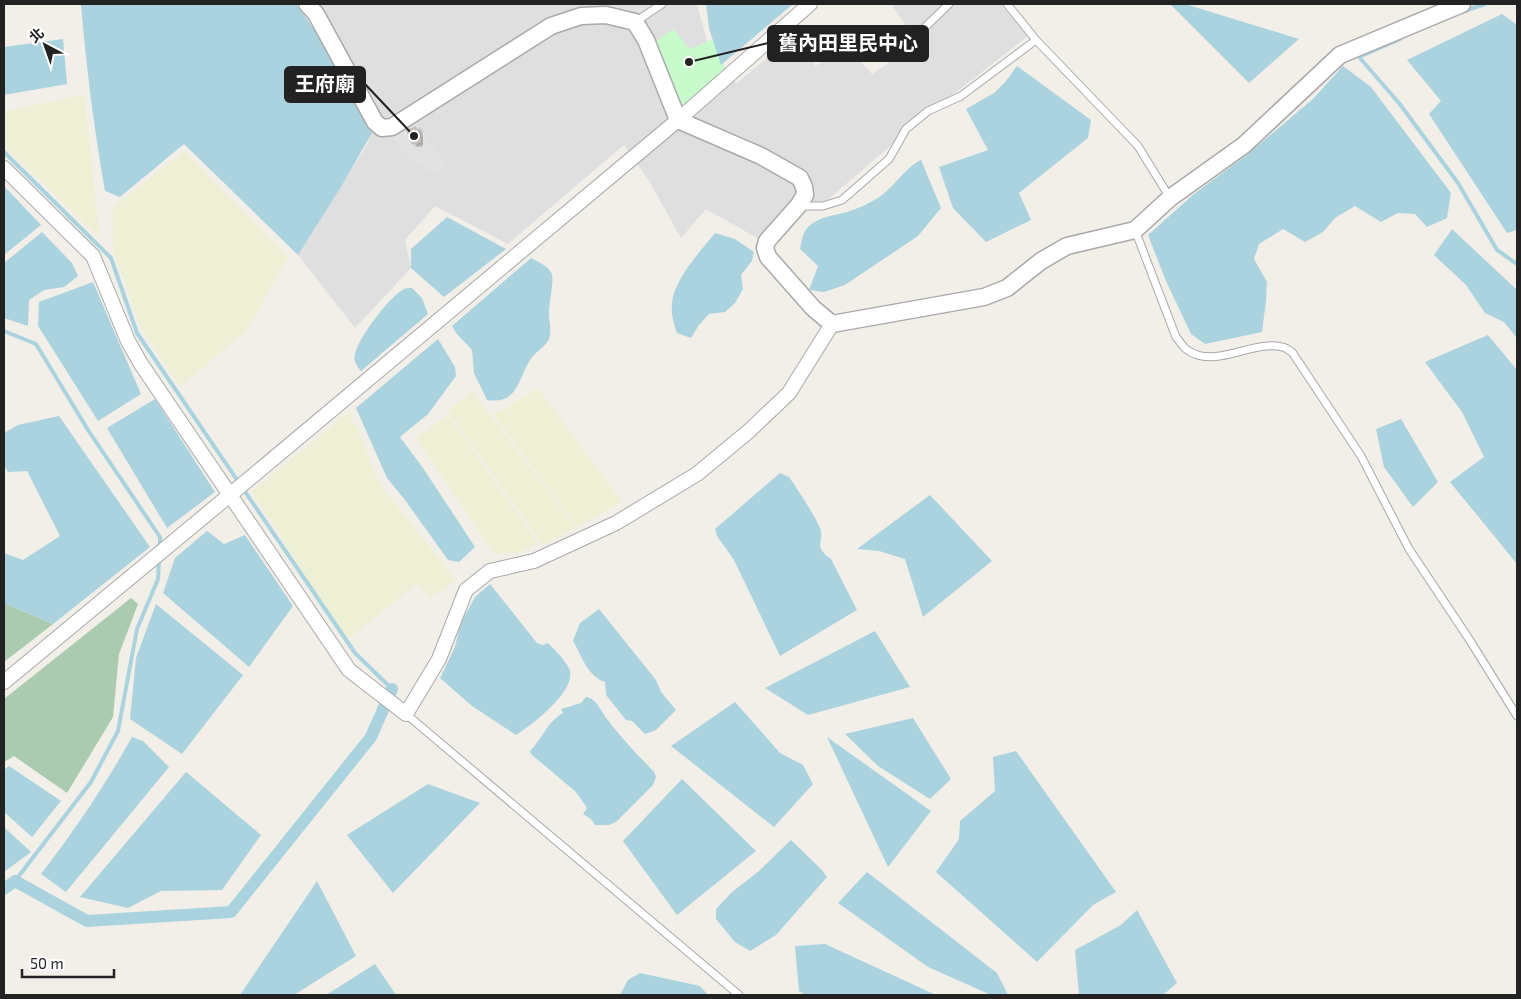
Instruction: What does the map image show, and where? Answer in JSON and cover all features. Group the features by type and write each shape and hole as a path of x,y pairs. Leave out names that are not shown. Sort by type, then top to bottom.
{"street":[{"path":"306,4 316,14 375,122 382,128 392,127 551,26 581,16 606,15 635,22 646,40 678,120 761,156 800,178 805,195 798,206 767,241 765,248 768,257 814,308 832,324"},
{"path":"4,682 678,120 810,4"},
{"path":"4,168 93,256 128,341 141,364 349,670 406,714 439,659 466,590 490,571 534,561 616,522 696,474 749,431 789,393 832,324 984,297 1008,288 1041,261 1068,246 1134,230 1170,198 1244,144 1340,55 1462,4"}],"lane":[{"path":"635,22 662,4"},
{"path":"918,33 949,4"},
{"path":"1007,4 1036,40 1138,146 1170,198"},
{"path":"798,206 824,206 842,200 890,159 906,130 928,111 961,96 1036,40"},
{"path":"1134,230 1176,337 1186,349 1202,356 1219,356 1269,346 1283,347 1292,352 1361,456 1409,549 1469,639 1517,716"},
{"path":"406,714 740,995"}],"shaded area":[{"path":"318,4 697,4 715,70 737,83 803,28 815,66 848,48 872,74 918,43 891,4 1000,4 1028,36 922,119 825,202 814,203 800,199 764,242 706,209 681,238 648,179 624,145 508,244 435,206 405,240 411,268 355,328 298,255 367,145 379,113 331,24"},
{"path":"613,4 639,4 645,16 621,17"},
{"path":"415,123 446,163 437,176 409,159 391,134"}],"green space":[{"path":"673,29 690,49 713,39 728,75 678,120 648,47"},
{"path":"84,95 100,238 4,146 4,111"},
{"path":"184,151 288,257 247,330 180,387 142,330 113,251 113,207"},
{"path":"538,388 622,502 577,527 494,415"},
{"path":"472,391 576,528 543,545 448,411"},
{"path":"348,413 362,437 371,465 382,487 456,580 431,598 417,584 346,641 252,491"},
{"path":"448,415 538,543 518,553 500,553 495,555 416,438"},
{"path":"131,598 138,604 119,654 113,717 67,793 14,756 4,762 4,699"},
{"path":"4,603 53,624 4,662"}],"water":[{"path":"81,4 296,4 338,63 372,133 298,255 184,144 120,197 105,191 91,98"},
{"path":"706,4 793,4 721,65 709,28"},
{"path":"1170,4 1185,4 1299,39 1249,83"},
{"path":"1502,14 1517,25 1517,230 1507,233 1429,114 1441,101 1407,60"},
{"path":"63,39 67,84 4,95 4,47"},
{"path":"1017,66 1091,120 1088,138 1019,193 1031,220 986,242 953,208 939,167 988,150 966,109 994,93"},
{"path":"1343,66 1371,87 1451,193 1447,218 1427,227 1415,214 1398,213 1381,222 1355,206 1335,218 1323,232 1305,242 1283,229 1259,244 1254,259 1267,282 1262,332 1205,344 1191,334 1166,281 1148,235 1194,194 1244,157 1313,99"},
{"path":"921,160 941,208 918,236 845,285 824,292 809,290 818,266 800,249 807,228 818,220 853,210 878,198 890,189 915,163"},
{"path":"4,186 41,225 4,255"},
{"path":"447,217 506,249 444,297 411,268 411,249"},
{"path":"1452,229 1517,290 1517,338 1504,322 1485,313 1466,285 1434,255"},
{"path":"42,232 72,263 78,276 64,287 44,290 29,300 28,326 4,318 4,263"},
{"path":"715,233 735,239 754,252 752,261 741,275 743,289 735,303 725,312 709,314 691,338 677,333 672,313 673,296 688,267"},
{"path":"531,258 546,266 552,274 549,313 550,336 546,344 528,363 513,393 506,398 487,400 474,373 472,350 452,326"},
{"path":"93,282 141,394 98,421 38,326 39,302"},
{"path":"412,288 422,298 428,314 361,371 355,357 357,347 362,338 375,318 398,293"},
{"path":"1488,335 1517,370 1517,564 1450,482 1484,457 1462,412 1425,362"},
{"path":"438,339 455,367 456,376 428,414 400,437 423,468 475,547 459,562 448,560 387,478 356,408"},
{"path":"155,399 215,492 167,528 107,428"},
{"path":"59,416 150,547 53,624 4,603 4,553 23,560 60,536 27,471 8,472 4,465 4,433 18,425"},
{"path":"1401,419 1438,482 1413,507 1384,467 1376,429"},
{"path":"780,473 789,477 814,516 821,533 820,547 831,559 857,610 780,656 734,560 717,536 715,529"},
{"path":"930,495 992,561 923,617 905,559 879,551 857,549"},
{"path":"207,531 224,544 245,535 293,606 249,667 163,593 175,558"},
{"path":"490,584 537,643 543,645 548,643 564,660 570,671 570,679 559,698 532,724 516,735 472,706 440,678 455,647 460,625 475,597"},
{"path":"156,604 243,675 182,754 130,719 136,658"},
{"path":"599,609 656,680 661,692 676,710 656,730 645,734 632,721 626,720 606,695 605,682 589,670 573,641 580,623"},
{"path":"875,631 910,687 808,715 765,688"},
{"path":"586,697 595,702 612,726 654,772 656,777 653,785 616,822 609,825 595,825 591,819 583,814 587,808 576,792 531,754 530,751 553,721 563,713 561,709 581,703"},
{"path":"735,702 780,753 803,765 813,784 774,827 671,746"},
{"path":"913,718 951,779 930,799 878,766 845,734"},
{"path":"132,737 143,741 169,767 66,892 41,874 89,807"},
{"path":"827,737 931,811 888,867"},
{"path":"1016,751 1116,892 1093,905 1037,962 936,872 959,839 960,821 995,791 993,757"},
{"path":"9,766 61,801 32,837 4,812 4,770"},
{"path":"186,772 261,835 222,890 161,891 128,908 80,897"},
{"path":"682,779 756,851 677,915 623,841"},
{"path":"428,784 480,803 393,893 347,835"},
{"path":"4,827 31,852 4,872"},
{"path":"791,840 827,877 776,935 750,951 735,942 716,919 716,909 732,892 759,871"},
{"path":"867,872 997,973 1008,995 991,995 928,967 838,903"},
{"path":"317,881 356,956 294,995 240,995"},
{"path":"1137,910 1177,983 1163,995 1079,995 1075,950 1121,925"},
{"path":"825,944 936,995 805,995 799,991 795,946"},
{"path":"375,964 396,995 326,995"},
{"path":"640,973 700,986 708,995 620,995 628,980"}],"building":[{"path":"416,126 421,142 412,145 406,130"}],"waterway":[{"path":"1462,12 1485,4"},
{"path":"1400,39 1359,57 1399,103 1458,183 1497,250 1517,264"},
{"path":"4,152 111,258 137,333 355,653 392,689"},
{"path":"4,331 36,344 88,430 160,537 160,548"},
{"path":"15,881 91,782 118,731 137,629 158,579 159,560"},
{"path":"4,889 15,881 87,921 231,912 371,737 392,689"}],"place":[{"name":"舊內田里民中心","path":"689,62"},
{"name":"王府廟","path":"414,136"}]}
